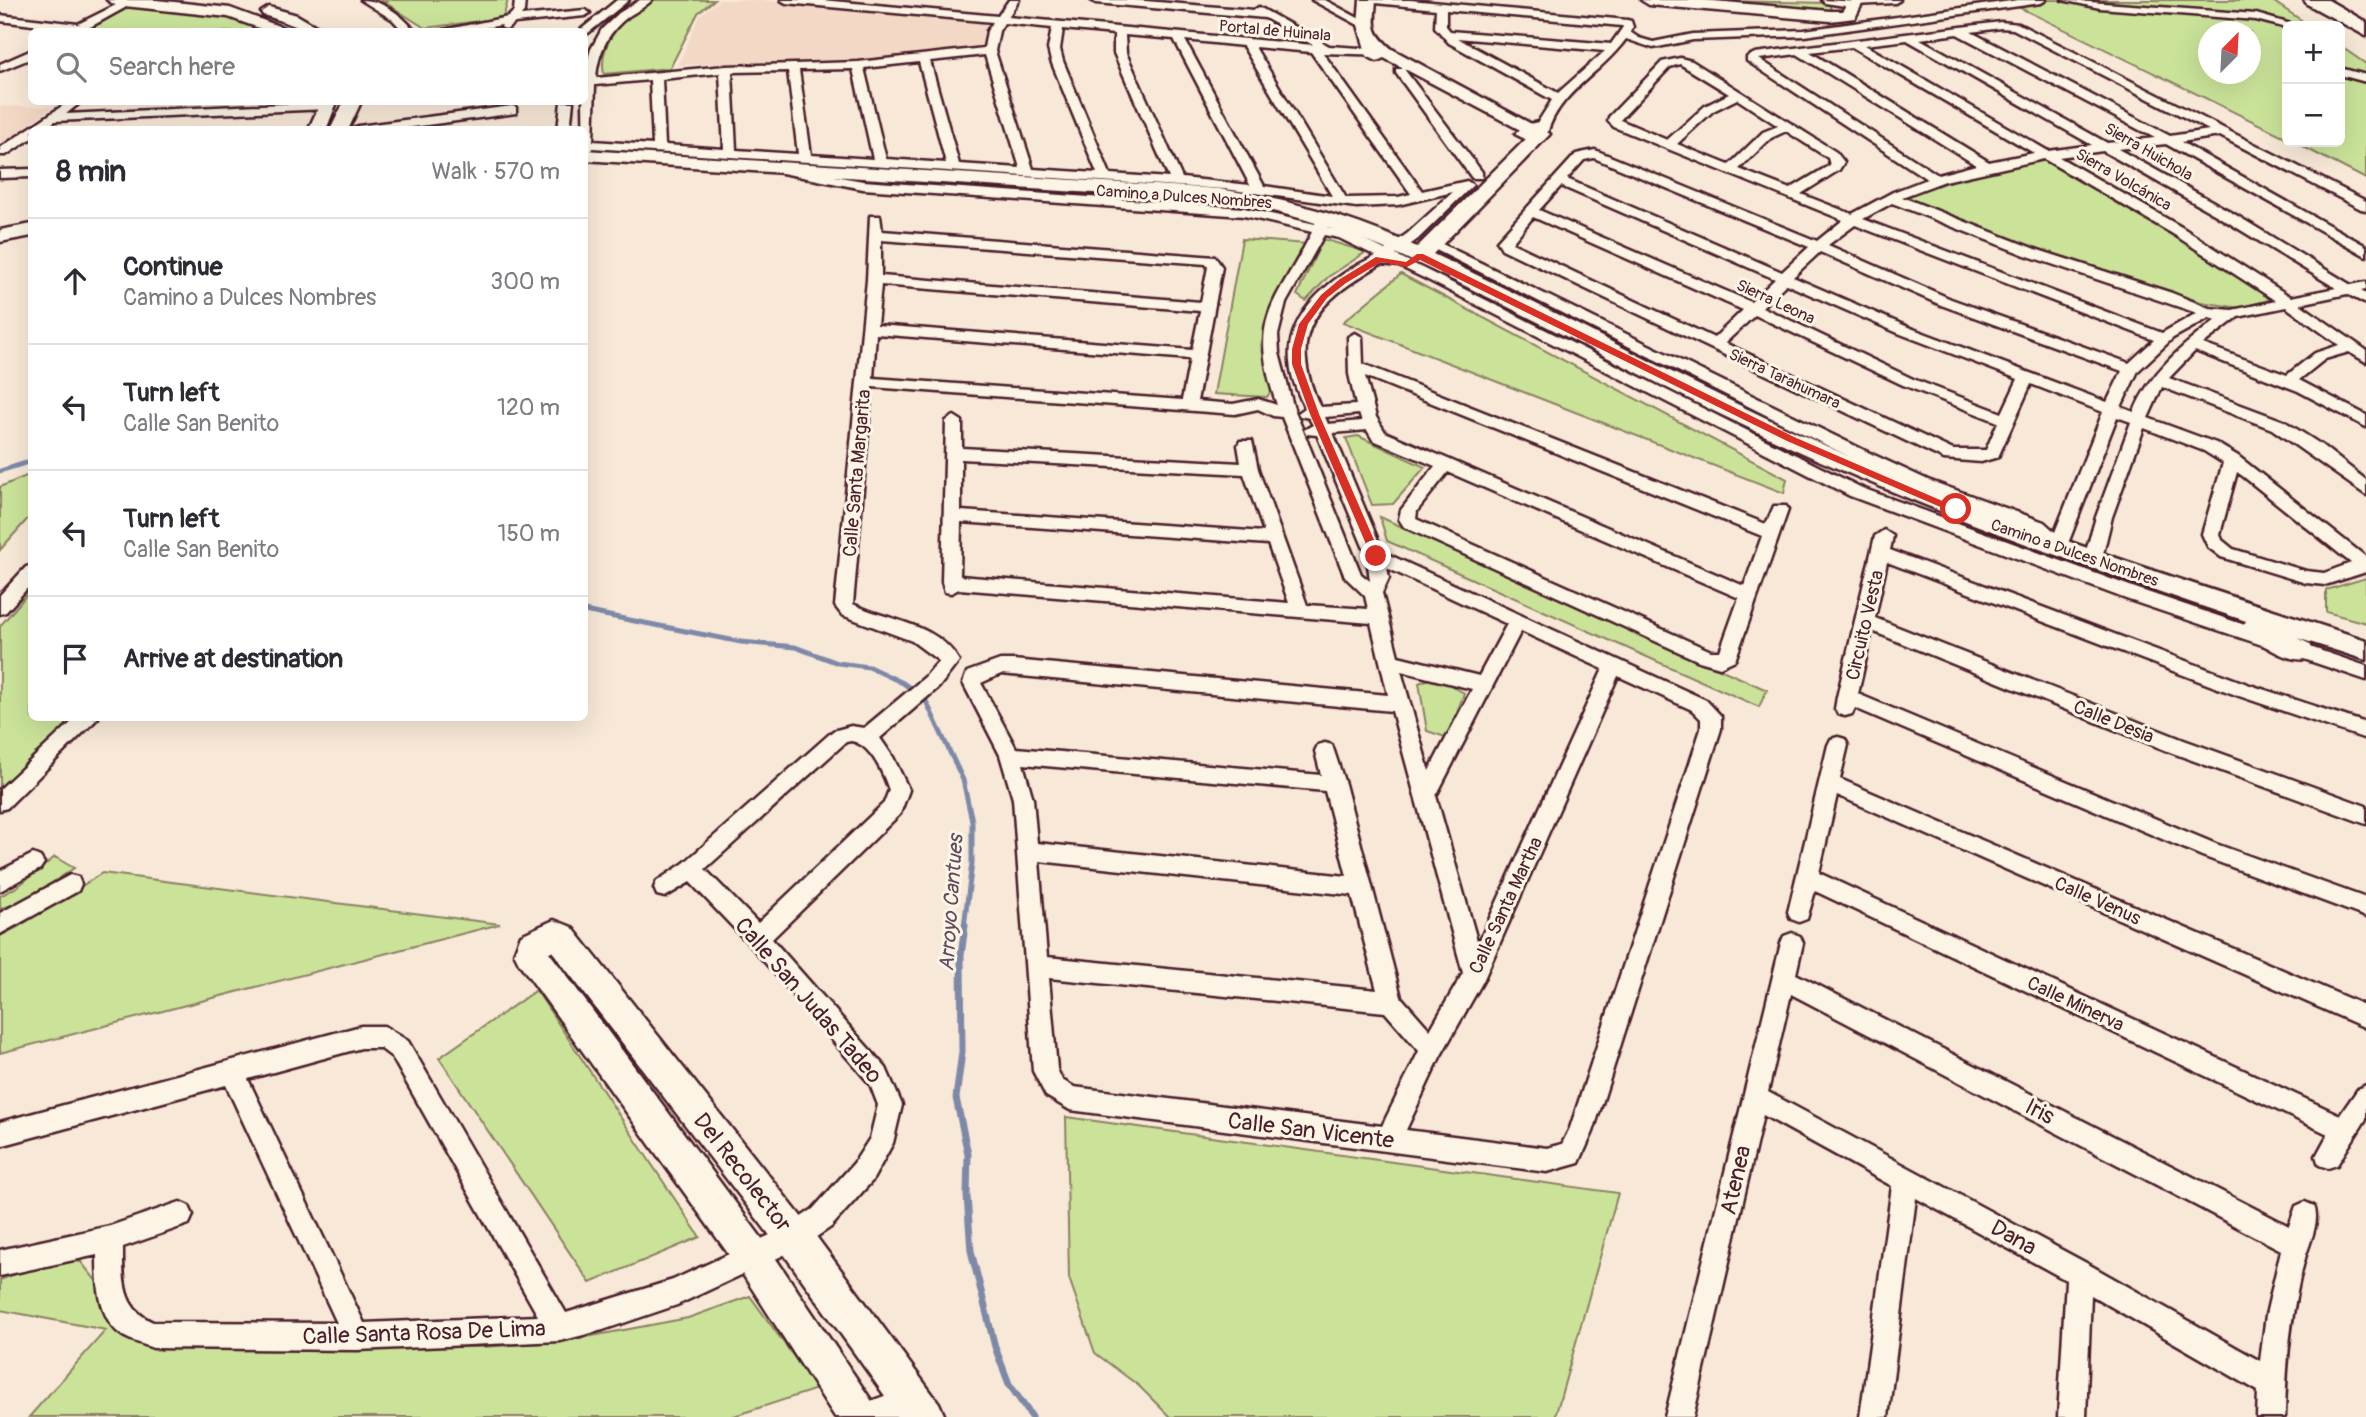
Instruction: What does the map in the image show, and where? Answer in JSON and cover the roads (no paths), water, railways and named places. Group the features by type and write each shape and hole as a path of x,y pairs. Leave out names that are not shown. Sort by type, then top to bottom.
{"highway":[{"path":"2314,0 2366,30"},
{"path":"2352,0 2366,8"}],"street":[{"path":"76,28 123,0 210,3 291,18 310,28"},
{"path":"366,0 397,18 407,28"},
{"path":"508,26 519,11 520,0"},
{"path":"583,28 587,0"},
{"path":"588,28 624,0"},
{"path":"588,77 592,57 591,43 648,0"},
{"name":"Portal de Huinala","path":"786,0 1315,49 1329,50 1374,42"},
{"path":"1014,0 990,40 989,51 1028,172"},
{"path":"1096,0 1269,15"},
{"path":"1239,0 1329,50"},
{"path":"1317,0 1374,42 1534,132"},
{"path":"1368,0 1374,42 1400,72 1472,180"},
{"path":"1373,593 1380,578 1376,556 1314,414 1297,364 1299,336 1310,312 1343,281 1379,259 1409,253 1534,132 1560,99 1614,48 1629,25 1623,22 1376,0"},
{"path":"1650,0 1830,16 1849,15 1855,1"},
{"path":"1830,0 1895,0"},
{"path":"1624,33 1635,41 1653,45 1693,37 1804,33 2041,0"},
{"path":"2067,0 2256,17 2282,23"},
{"path":"210,3 277,28"},
{"path":"1441,6 1440,27 1445,34 1462,47 1560,99"},
{"path":"485,28 585,13"},
{"path":"0,18 67,28"},
{"path":"1058,25 1055,54 1096,183 1124,204"},
{"path":"1936,179 1751,61 1755,56 2001,25 2015,26 2366,206"},
{"path":"1119,31 1120,52 1177,182"},
{"path":"1961,32 2167,139 2366,252"},
{"path":"1445,34 1614,48"},
{"path":"1178,37 1259,188"},
{"name":"Sierra Huichola","path":"1912,38 2108,148 2366,300"},
{"path":"1247,43 1329,215"},
{"name":"Sierra Volcánica","path":"1856,45 2178,231 2288,302 2366,357"},
{"path":"1315,49 1419,196"},
{"path":"10,51 28,53"},
{"path":"588,82 726,69 924,60 989,51"},
{"path":"1801,52 1989,167"},
{"path":"0,68 28,54"},
{"path":"924,60 953,167"},
{"path":"1790,195 1835,167 1838,162 1688,63 1671,61 1614,121 1790,195 1998,279 2164,339"},
{"path":"858,65 880,163"},
{"path":"793,67 805,158"},
{"path":"726,69 730,153"},
{"path":"1400,72 1534,132"},
{"path":"2345,73 2366,79"},
{"path":"656,75 659,147"},
{"path":"1669,145 1706,108 1738,95"},
{"path":"40,126 71,105"},
{"path":"52,118 291,105"},
{"path":"319,126 327,105"},
{"path":"342,126 351,105"},
{"path":"564,126 567,105"},
{"path":"586,105 586,126"},
{"path":"375,126 418,116 493,107 512,110"},
{"path":"1731,170 1767,135 1787,126"},
{"path":"1409,253 1472,180 1534,132"},
{"path":"1716,345 1852,220 1892,198 1936,179 2050,156 2223,132"},
{"path":"1,152 28,134"},
{"name":"Camino a Dulces Nombres","path":"588,149 659,147 1028,172 1096,183 1177,182 1259,188 1377,235 1815,450 1911,492 2219,602 2366,650"},
{"name":"Camino a Dulces Nombres","path":"588,149 774,167 1096,183 1242,198 1290,205 1329,215"},
{"path":"1,152 28,151"},
{"path":"1530,211 1580,157 1595,154 1946,302 2131,369"},
{"path":"774,167 863,185 1244,212 1329,215 1373,203 1419,196 1472,180"},
{"path":"0,174 28,173"},
{"path":"1559,180 1903,330 2196,441 2232,460 2365,565"},
{"path":"1892,198 2030,252 2229,317"},
{"name":"Sierra Tarahumara","path":"1530,211 1504,241 1507,246 1950,454 1981,457 1992,453 2026,378"},
{"name":"Sierra Leona","path":"1530,211 1754,309 1908,382 2007,419"},
{"path":"1329,215 1279,301 1271,333 1272,365 1283,413 1297,431 1354,577 1373,593 1400,704 1475,974"},
{"name":"Calle Santa Margarita","path":"875,219 874,280 844,606 938,648 950,661"},
{"path":"0,236 28,231"},
{"path":"875,235 1203,258 1214,263 1209,307 1197,355 1189,405"},
{"path":"1409,253 1856,492 2132,594 2366,673"},
{"path":"874,280 1209,307"},
{"path":"2093,558 2104,517 2147,399 2159,380 2192,345 2229,317 2366,286"},
{"path":"2058,546 2082,481 2131,369 2164,339 2209,312"},
{"path":"869,329 1197,355"},
{"path":"1355,337 1356,367 1373,429"},
{"path":"2192,345 2290,380 2338,404 2366,422"},
{"path":"2290,380 2320,356 2351,346"},
{"path":"1356,367 1772,533"},
{"path":"2159,380 2278,425 2314,448 2366,489"},
{"path":"865,382 1235,409 1244,416 1267,418 1283,413 1314,414 1366,409"},
{"path":"954,421 951,584 1379,617"},
{"path":"1297,431 1373,429 1398,446 1751,596"},
{"path":"1246,445 1251,469 1300,610"},
{"path":"954,453 1251,469"},
{"path":"2232,460 2211,534 2221,549 2316,579 2333,577 2365,565"},
{"path":"1444,466 1409,510 1407,519 1416,526 1720,660 1728,655 1780,510"},
{"path":"2082,481 2113,492"},
{"path":"2073,505 2104,517"},
{"path":"953,516 1275,539"},
{"name":"Circuito Vesta","path":"2366,731 2231,686 1882,544 1846,704 2197,845 2366,908"},
{"path":"1376,556 1614,665"},
{"path":"0,607 28,582"},
{"path":"2219,602 2239,620 2300,651"},
{"path":"1425,796 1518,620"},
{"name":"Calle Desia","path":"1865,621 2177,746 2366,815"},
{"path":"868,737 950,661"},
{"path":"1390,661 1482,684"},
{"name":"Calle San Vicente","path":"1035,966 1045,1071 1054,1088 1070,1098 1547,1160 1570,1154 1581,1132 1711,729 1711,716 1699,705 1614,665"},
{"name":"Calle Santa Martha","path":"1388,1140 1432,1049 1475,974 1614,665"},
{"path":"1391,1002 1035,966 1023,799 1010,755 972,683 974,677 1000,667 1013,667 1400,704"},
{"path":"0,802 85,721"},
{"path":"665,888 691,869 840,736 858,732 868,737 896,781 899,790 893,808 758,938"},
{"path":"1799,912 1838,745"},
{"path":"1325,751 1391,1002 1432,1049"},
{"path":"1010,755 1335,784"},
{"name":"Calle Venus","path":"1830,783 2366,1017"},
{"path":"1027,850 1362,887"},
{"path":"0,882 33,863"},
{"name":"Calle San Judas Tadeo","path":"691,869 758,938 878,1076 890,1105 881,1143 863,1172 822,1218 794,1237"},
{"name":"Calle Minerva","path":"1808,878 2344,1129"},
{"path":"0,924 70,884"},
{"name":"Del Recolector","path":"861,1417 753,1257 530,953 532,945 545,938 561,937 794,1237 919,1408"},
{"name":"Atenea","path":"1679,1417 1792,943"},
{"name":"Iris","path":"1784,979 2295,1243"},
{"path":"0,1134 361,1037 384,1037 400,1049 560,1328"},
{"path":"233,1073 357,1336"},
{"path":"2328,1156 2366,1097"},
{"name":"Dana","path":"1755,1098 2079,1273 2271,1383"},
{"path":"1874,1417 1906,1178"},
{"path":"0,1264 110,1239 180,1215"},
{"path":"2271,1417 2271,1383 2284,1286 2305,1215"},
{"name":"Calle Santa Rosa De Lima","path":"110,1239 112,1285 117,1309 128,1325 153,1335 357,1336 560,1328 603,1317 677,1292 794,1237"},
{"path":"2072,1417 2079,1273"},
{"path":"861,1417 919,1408"}],"waterway":[{"name":"Arroyo Cantues","path":"0,471 28,462"},
{"name":"Arroyo Cantues","path":"588,612 741,642 795,647 838,663 869,667 903,683 925,699 963,780 972,821 972,863 964,927"},
{"name":"Arroyo Cantues","path":"965,926 961,955 962,1052 956,1098 968,1154 967,1196 971,1251 995,1347 1009,1384 1032,1417"}]}
